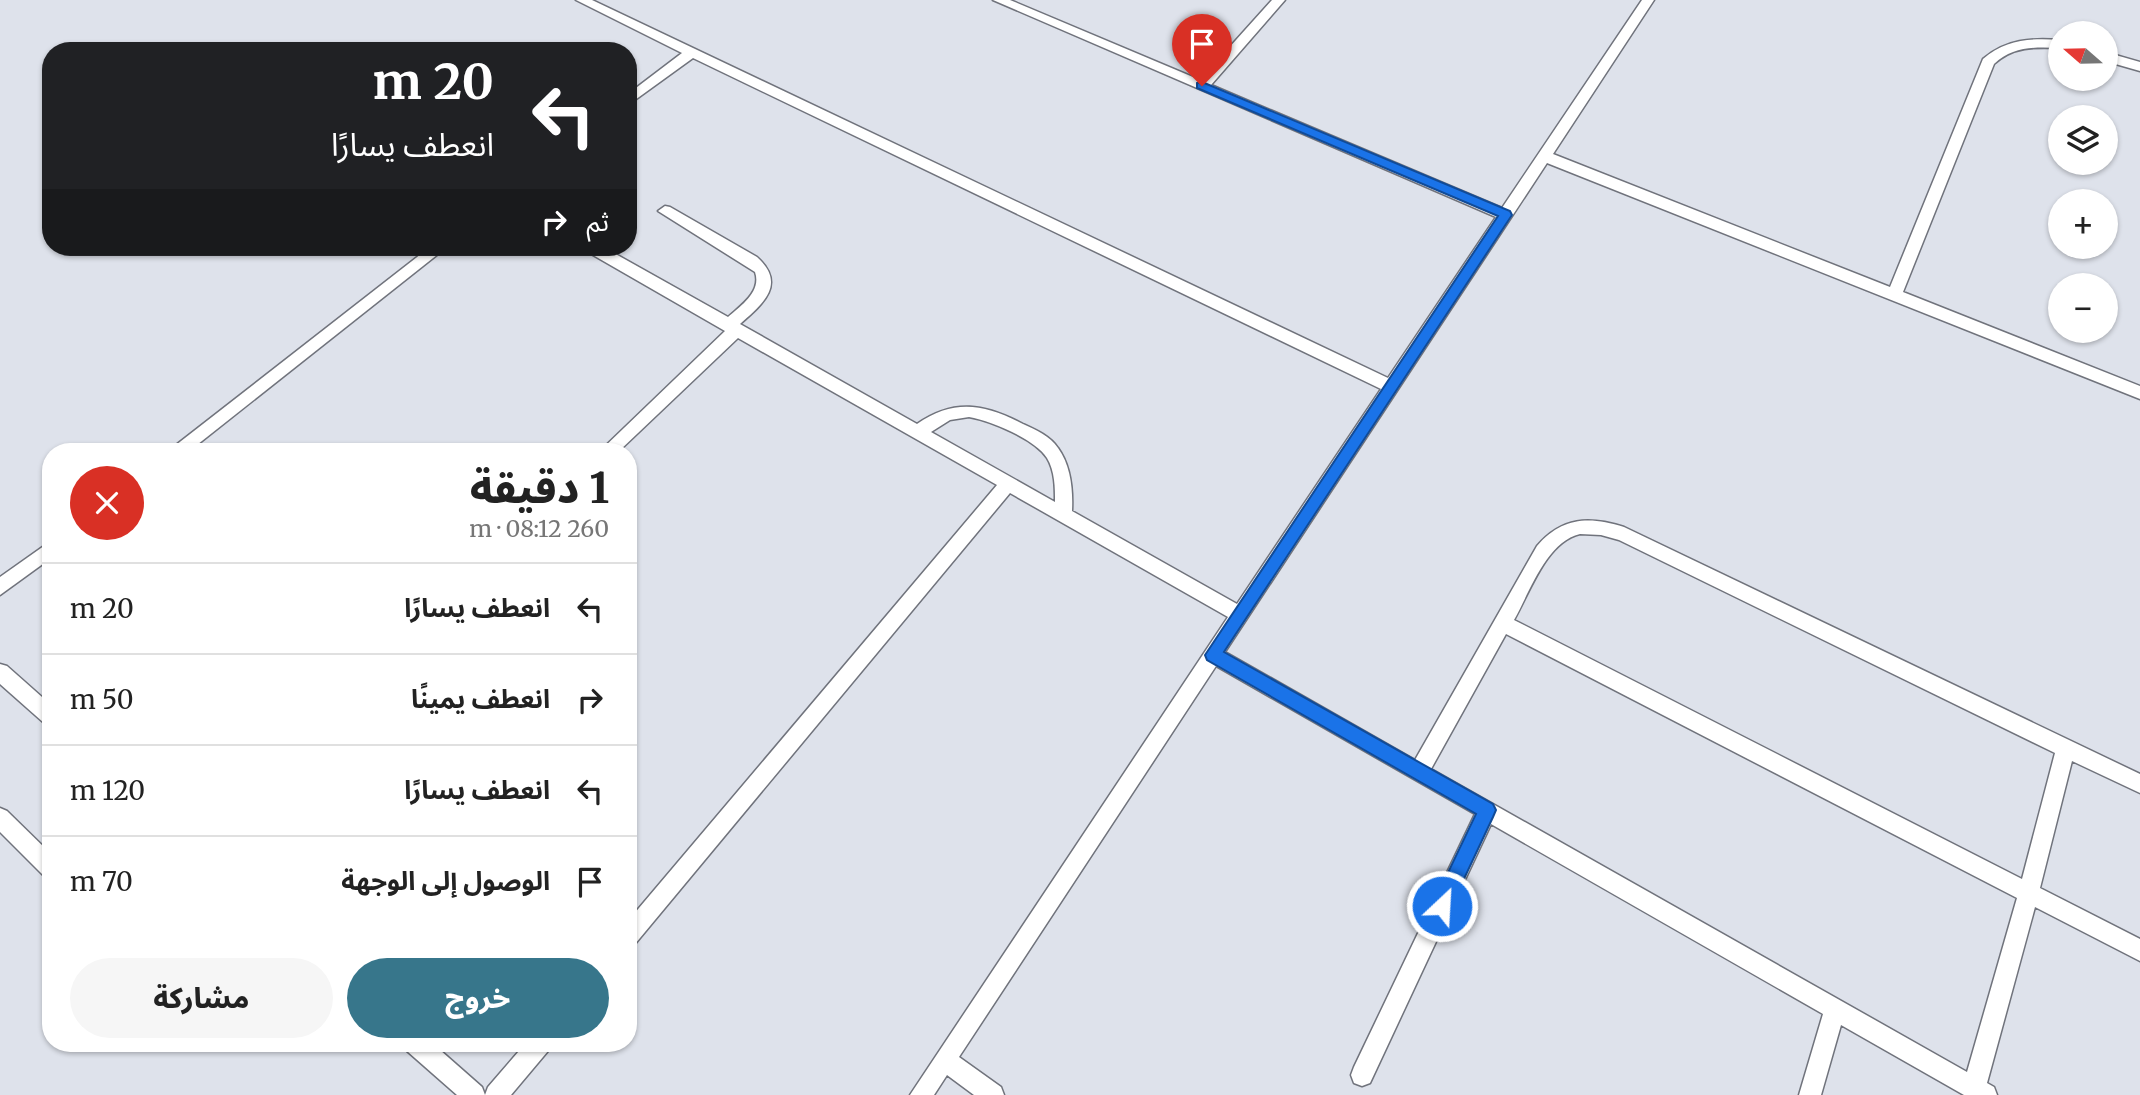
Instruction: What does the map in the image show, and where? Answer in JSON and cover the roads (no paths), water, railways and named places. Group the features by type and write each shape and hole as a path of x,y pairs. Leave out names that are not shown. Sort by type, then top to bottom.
{"lane":[{"path":"582,0 1392,387"},
{"path":"999,0 1506,215"},
{"path":"1202,86 1279,0"},
{"path":"921,1095 1648,0"},
{"path":"1894,295 1988,62 1998,52 2014,45 2048,43"},
{"path":"637,94 692,52"},
{"path":"2118,60 2140,67"},
{"path":"1544,156 2140,393"},
{"path":"616,443 733,327 763,292 767,278 764,271 752,261 665,211"},
{"path":"187,443 428,256"},
{"path":"607,256 1240,615"},
{"path":"918,432 943,416 975,410 989,413 1046,444 1062,477 1063,516"},
{"path":"637,926 1008,484"},
{"path":"1419,772 1553,538 1567,529 1585,526 1605,527 1625,534 2140,784"},
{"path":"0,587 42,555"},
{"path":"1503,623 2140,950"},
{"path":"1213,655 1980,1091 2066,748"},
{"path":"0,672 42,709"},
{"path":"1363,1074 1487,810"},
{"path":"0,818 42,860"},
{"path":"1810,1095 1835,1009"},
{"path":"425,1052 474,1095"},
{"path":"496,1095 532,1052"},
{"path":"945,1060 993,1095"}]}
